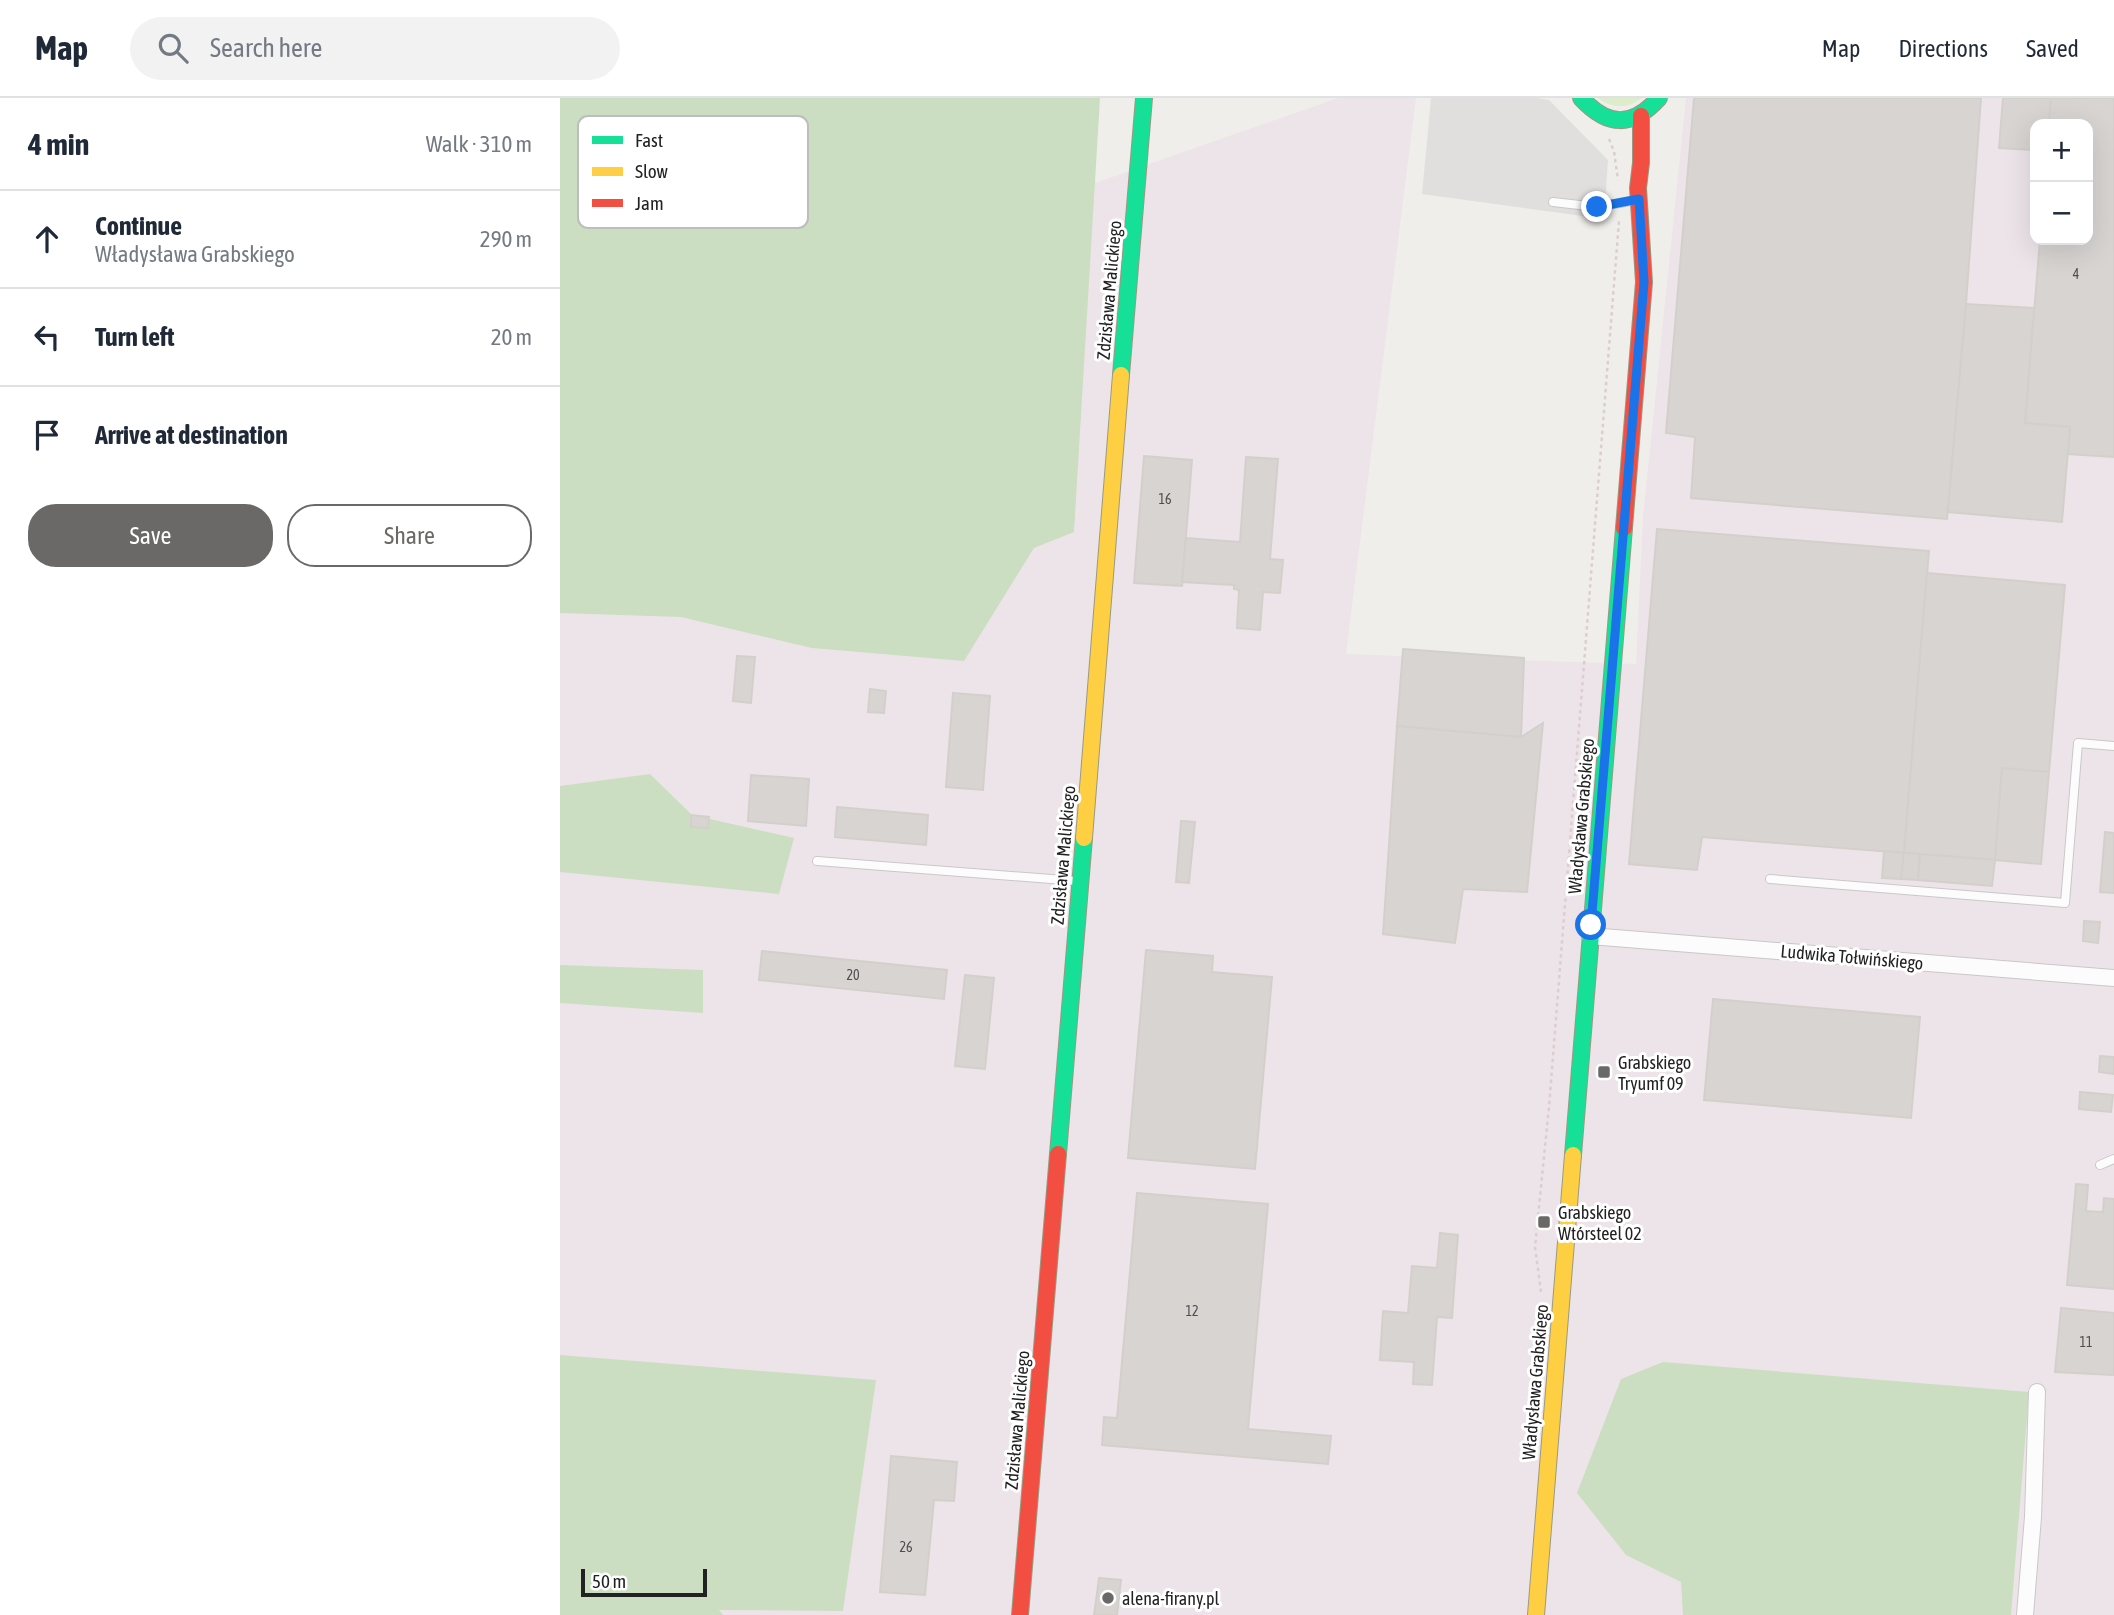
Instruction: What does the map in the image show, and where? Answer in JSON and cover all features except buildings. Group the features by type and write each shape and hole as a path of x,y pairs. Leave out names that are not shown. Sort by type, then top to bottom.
{"street":[{"name":"Zdzisława Malickiego","path":"1020,1615 1144,98"},
{"path":"1581,98 1589,109 1602,117 1618,133 1629,120 1652,108 1659,98"},
{"name":"Władysława Grabskiego","path":"1536,1615 1644,282 1639,194 1641,116"},
{"name":"Władysława Grabskiego","path":"1618,133 1639,194"},
{"name":"Ludwika Tołwińskiego","path":"1590,936 2114,978"},
{"path":"2025,1615 2033,1517 2037,1392"}],"lane":[{"path":"1553,202 1597,207 1620,203 1639,194"},
{"path":"1770,880 2065,903 2078,743 2114,746"},
{"path":"817,861 1080,881"},
{"path":"2100,1165 2114,1159"}],"path":[{"path":"1549,1107 1615,276 1620,203 1614,151 1618,133"}],"shaded area":[{"path":"1338,98 1416,98 1346,654 1636,664 1643,517 1686,98 2114,98 2114,1615 560,1615 560,370"},
{"path":"1431,98 1549,100 1608,160 1604,219 1422,194"}],"green space":[{"path":"560,98 1100,98 1074,532 1034,548 964,661 812,648 681,617 560,613"},
{"path":"1598,98 1642,98 1620,106"},
{"path":"650,774 692,815 794,838 779,894 560,872 560,786"},
{"path":"560,965 703,970 703,1013 560,1003"},
{"path":"560,1355 876,1380 843,1611 719,1610 723,1615 560,1615"},
{"path":"1663,1362 2029,1392 2011,1615 1683,1615 1681,1582 1626,1555 1577,1493 1621,1379"}],"traffic: fast":[{"path":"1121,375 1144,98"},
{"path":"1581,98 1601,114 1620,120 1639,115 1659,98"},
{"path":"1573,1155 1624,528"},
{"path":"1058,1154 1084,838"}],"traffic: slow":[{"path":"1084,838 1121,375"},
{"path":"1536,1615 1573,1155"}],"traffic: jam":[{"path":"1624,528 1644,282 1638,188 1641,116"},
{"path":"1020,1615 1058,1154"}],"place":[{"name":"Grabskiego Tryumf 09","path":"1604,1072"},
{"name":"Grabskiego Wtórsteel 02","path":"1544,1222"},
{"name":"alena-firany.pl","path":"1108,1598"}],"route":[{"path":"1591,925 1644,282 1639,199 1597,207"}]}
